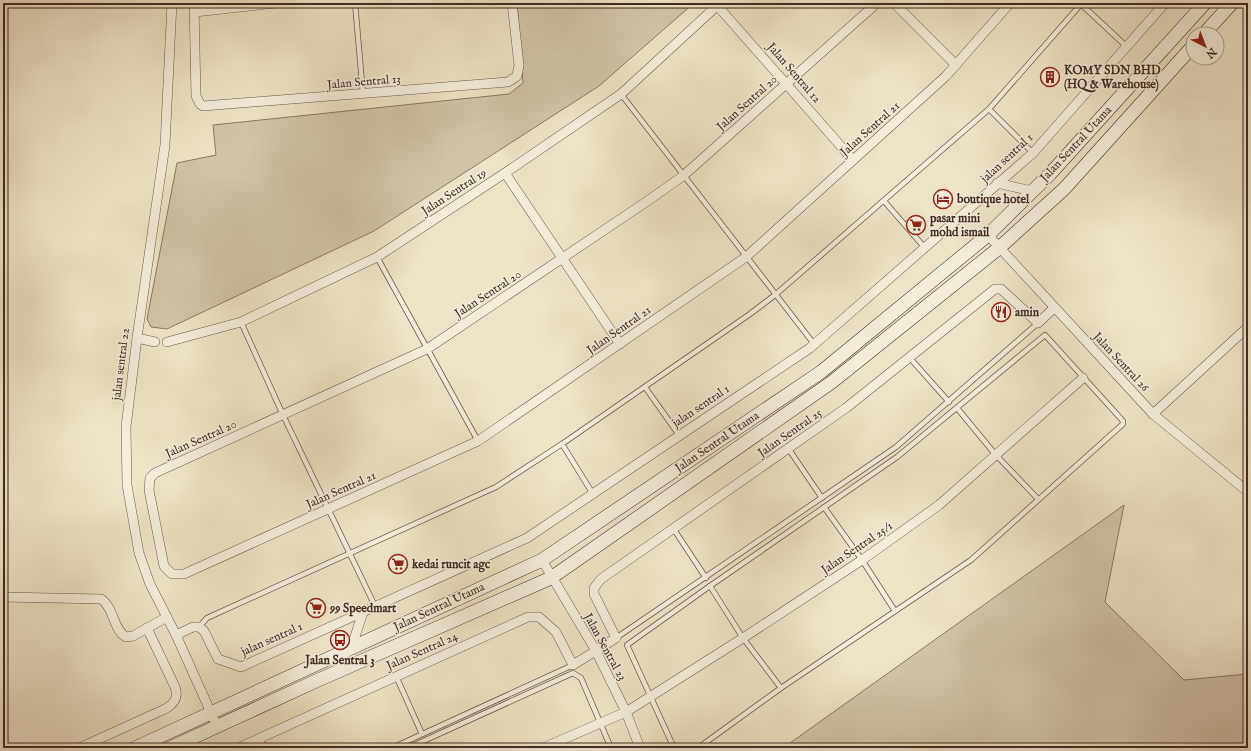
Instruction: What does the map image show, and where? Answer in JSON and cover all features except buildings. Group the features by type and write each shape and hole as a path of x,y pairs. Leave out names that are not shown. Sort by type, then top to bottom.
{"street":[{"name":"jalan sentral 22","path":"172,3 165,145 136,338 126,427 127,485 139,553 150,584 176,635 217,726"},
{"path":"194,8 275,3"},
{"name":"Jalan Sentral 13","path":"194,8 196,96 200,104 203,106 508,82 517,76 519,64 512,3"},
{"name":"Jalan Sentral 20","path":"172,574 164,566 149,490 150,478 162,470 427,349 683,176 877,3"},
{"path":"894,3 956,65"},
{"name":"Jalan Sentral 21","path":"172,574 184,574 478,441 746,257 946,76 1010,3"},
{"name":"jalan sentral 1","path":"200,627 204,631 218,659 240,667 527,538 814,344 1033,153 1165,3"},
{"name":"Jalan Sentral Utama","path":"135,748 352,646 542,560 821,372 988,235 1032,191 1205,3"},
{"path":"1211,26 1232,3"},
{"name":"Jalan Sentral 12","path":"717,4 853,160"},
{"name":"Jalan Sentral 19","path":"167,342 241,322 377,257 505,173 621,94 717,4"},
{"name":"Jalan Sentral Utama","path":"170,748 551,578 832,382 1000,248 1064,190 1185,55"},
{"path":"505,173 620,344"},
{"path":"997,183 1032,191"},
{"name":"Jalan Sentral 26","path":"988,235 1153,414 1248,492"},
{"name":"Jalan Sentral 25","path":"616,638 595,599 594,588 597,583 846,408 994,289 1001,289 1038,323"},
{"path":"1038,323 1054,308"},
{"path":"1153,414 1248,327"},
{"path":"136,338 154,342"},
{"name":"Jalan Sentral 25/1","path":"543,748 626,712 862,560 940,505 995,454 1084,378"},
{"name":"Jalan Sentral 23","path":"542,560 551,578 596,651 626,712 640,748"},
{"path":"3,597 101,599 106,603 123,635 129,637 167,617"},
{"path":"352,646 363,612"},
{"name":"Jalan Sentral 24","path":"238,748 528,618 539,617 556,632 573,665"},
{"path":"176,635 193,627 200,627"},
{"path":"78,748 172,705 176,699 177,694 175,687 147,628"},
{"path":"573,665 616,638"}],"lane":[{"path":"355,3 363,94"},
{"path":"200,627 207,618 496,487 562,444 775,296 989,109 1082,4 1126,46"},
{"path":"621,94 775,296 814,344"},
{"path":"989,109 1033,153"},
{"path":"884,201 925,248"},
{"path":"377,257 478,441"},
{"path":"241,322 283,415 375,606"},
{"path":"616,638 896,447 1038,323"},
{"path":"674,748 652,696 627,645 897,457 1045,335 1123,421 1124,424 971,560 782,688 698,748"},
{"path":"909,357 949,402"},
{"path":"645,387 679,435"},
{"path":"957,408 995,454 1038,500"},
{"path":"562,444 593,494"},
{"path":"788,448 822,498"},
{"path":"824,507 862,560 895,611"},
{"path":"674,528 706,578"},
{"path":"710,586 743,638 782,688"},
{"path":"392,748 573,665"},
{"path":"410,748 573,673 581,678 611,748"},
{"path":"396,676 422,734"},
{"path":"260,738 265,748"}],"shaded area":[{"path":"517,3 694,3 599,86 374,231 167,329 151,327 147,319 177,163 216,155 213,125 509,94 523,83"},
{"path":"1124,505 1105,602 1184,680 1248,674 1248,748 783,748"}],"place":[{"name":"KOMY SDN BHD (HQ & Warehouse)","path":"1050,77"},
{"name":"boutique hotel","path":"943,199"},
{"name":"pasar mini mohd ismail","path":"916,225"},
{"name":"amin","path":"1001,312"},
{"name":"kedai runcit agc","path":"398,564"},
{"name":"99 Speedmart","path":"316,608"},
{"name":"Jalan Sentral 3","path":"340,640"}]}
